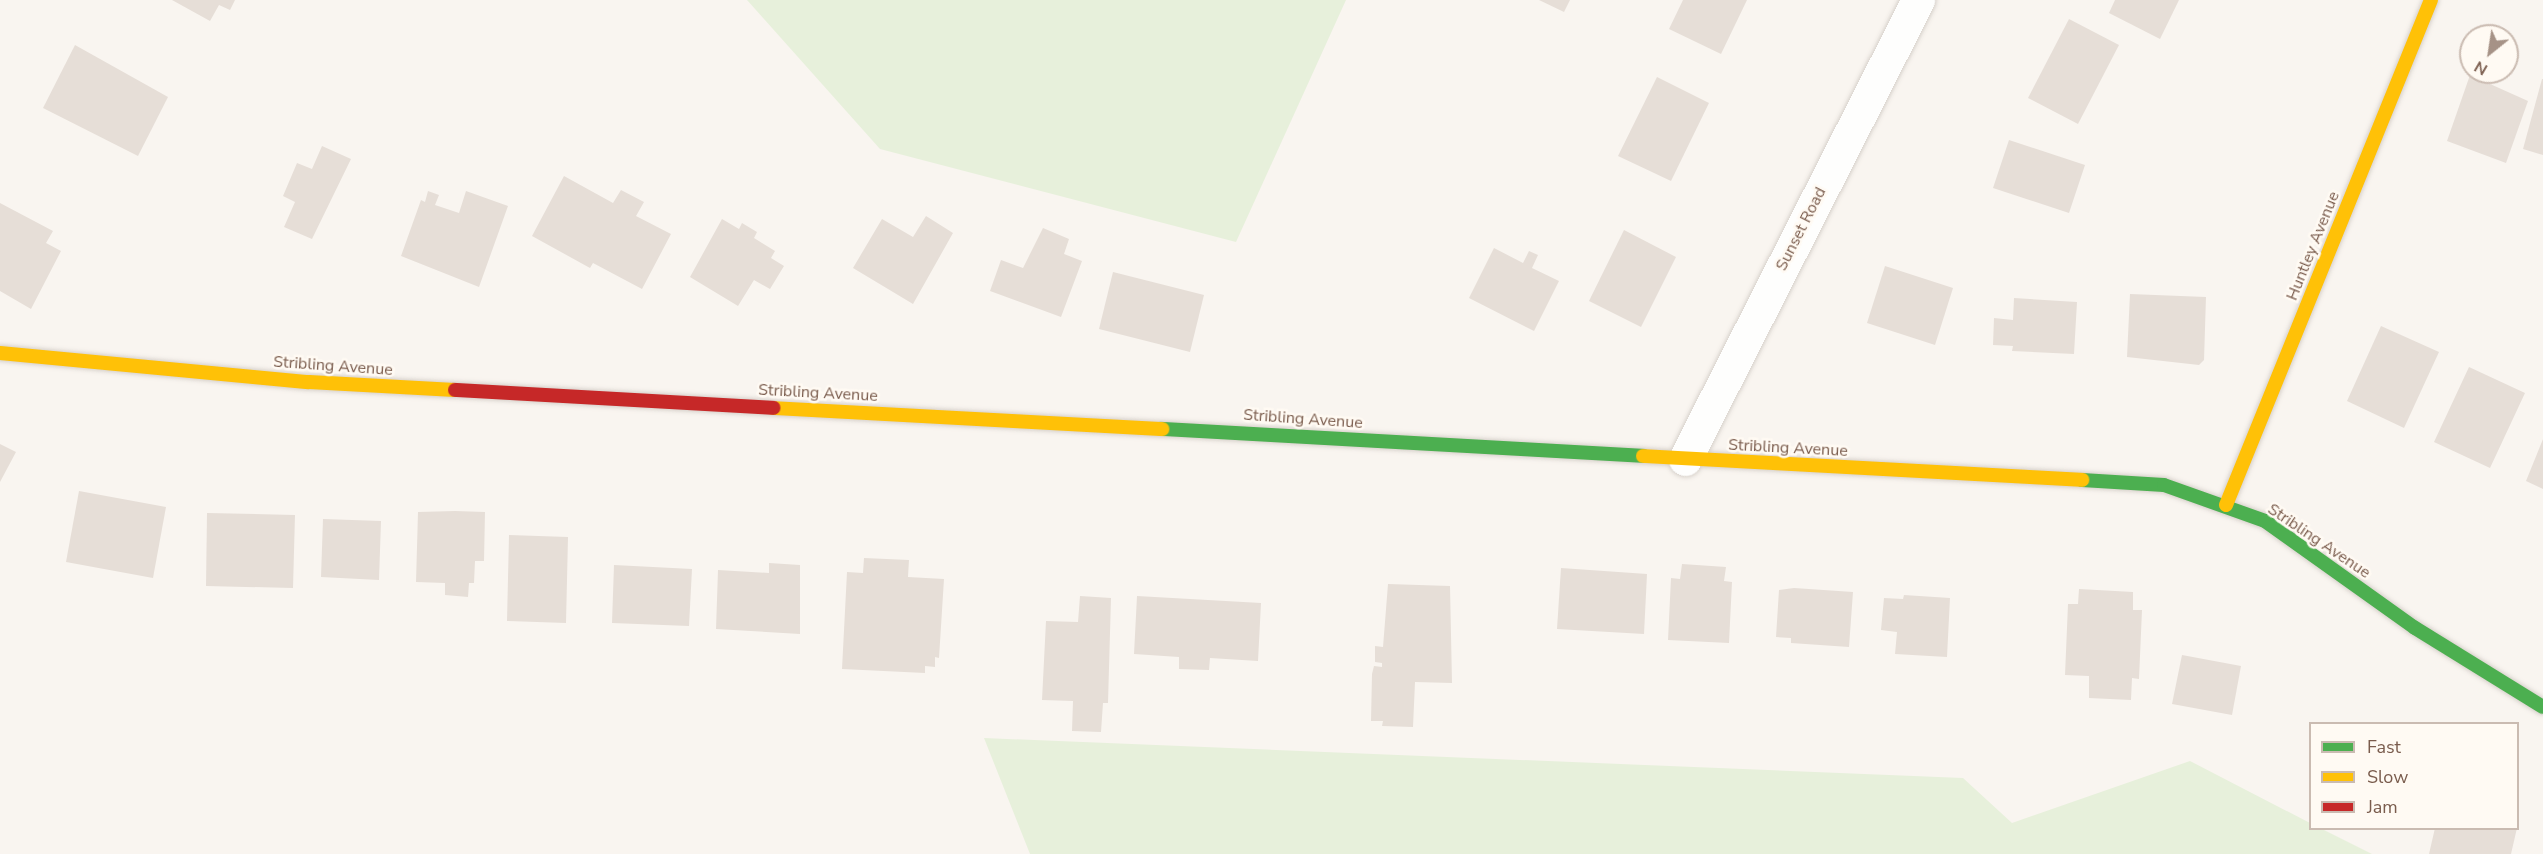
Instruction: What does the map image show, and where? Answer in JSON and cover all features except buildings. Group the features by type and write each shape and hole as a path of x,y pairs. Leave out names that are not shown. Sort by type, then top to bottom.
{"street":[{"name":"Sunset Road","path":"1685,459 1918,0"},
{"name":"Huntley Avenue","path":"2226,505 2431,0"},
{"name":"Stribling Avenue","path":"0,353 309,382 2164,485 2226,505 2265,521 2415,628 2543,707"}],"green space":[{"path":"747,0 1346,0 1236,242 880,149"},
{"path":"984,738 1963,778 2012,823 2190,761 2309,822 2309,830 2324,830 2372,854 1030,854"}],"traffic: fast":[{"path":"1162,429 1643,456"},
{"path":"2082,480 2164,485 2265,521 2415,628 2543,707"}],"traffic: slow":[{"path":"2226,505 2431,0"},
{"path":"0,353 309,382 455,390"},
{"path":"773,408 1162,429"},
{"path":"1643,456 2082,480"}],"traffic: jam":[{"path":"455,390 773,408"}]}
